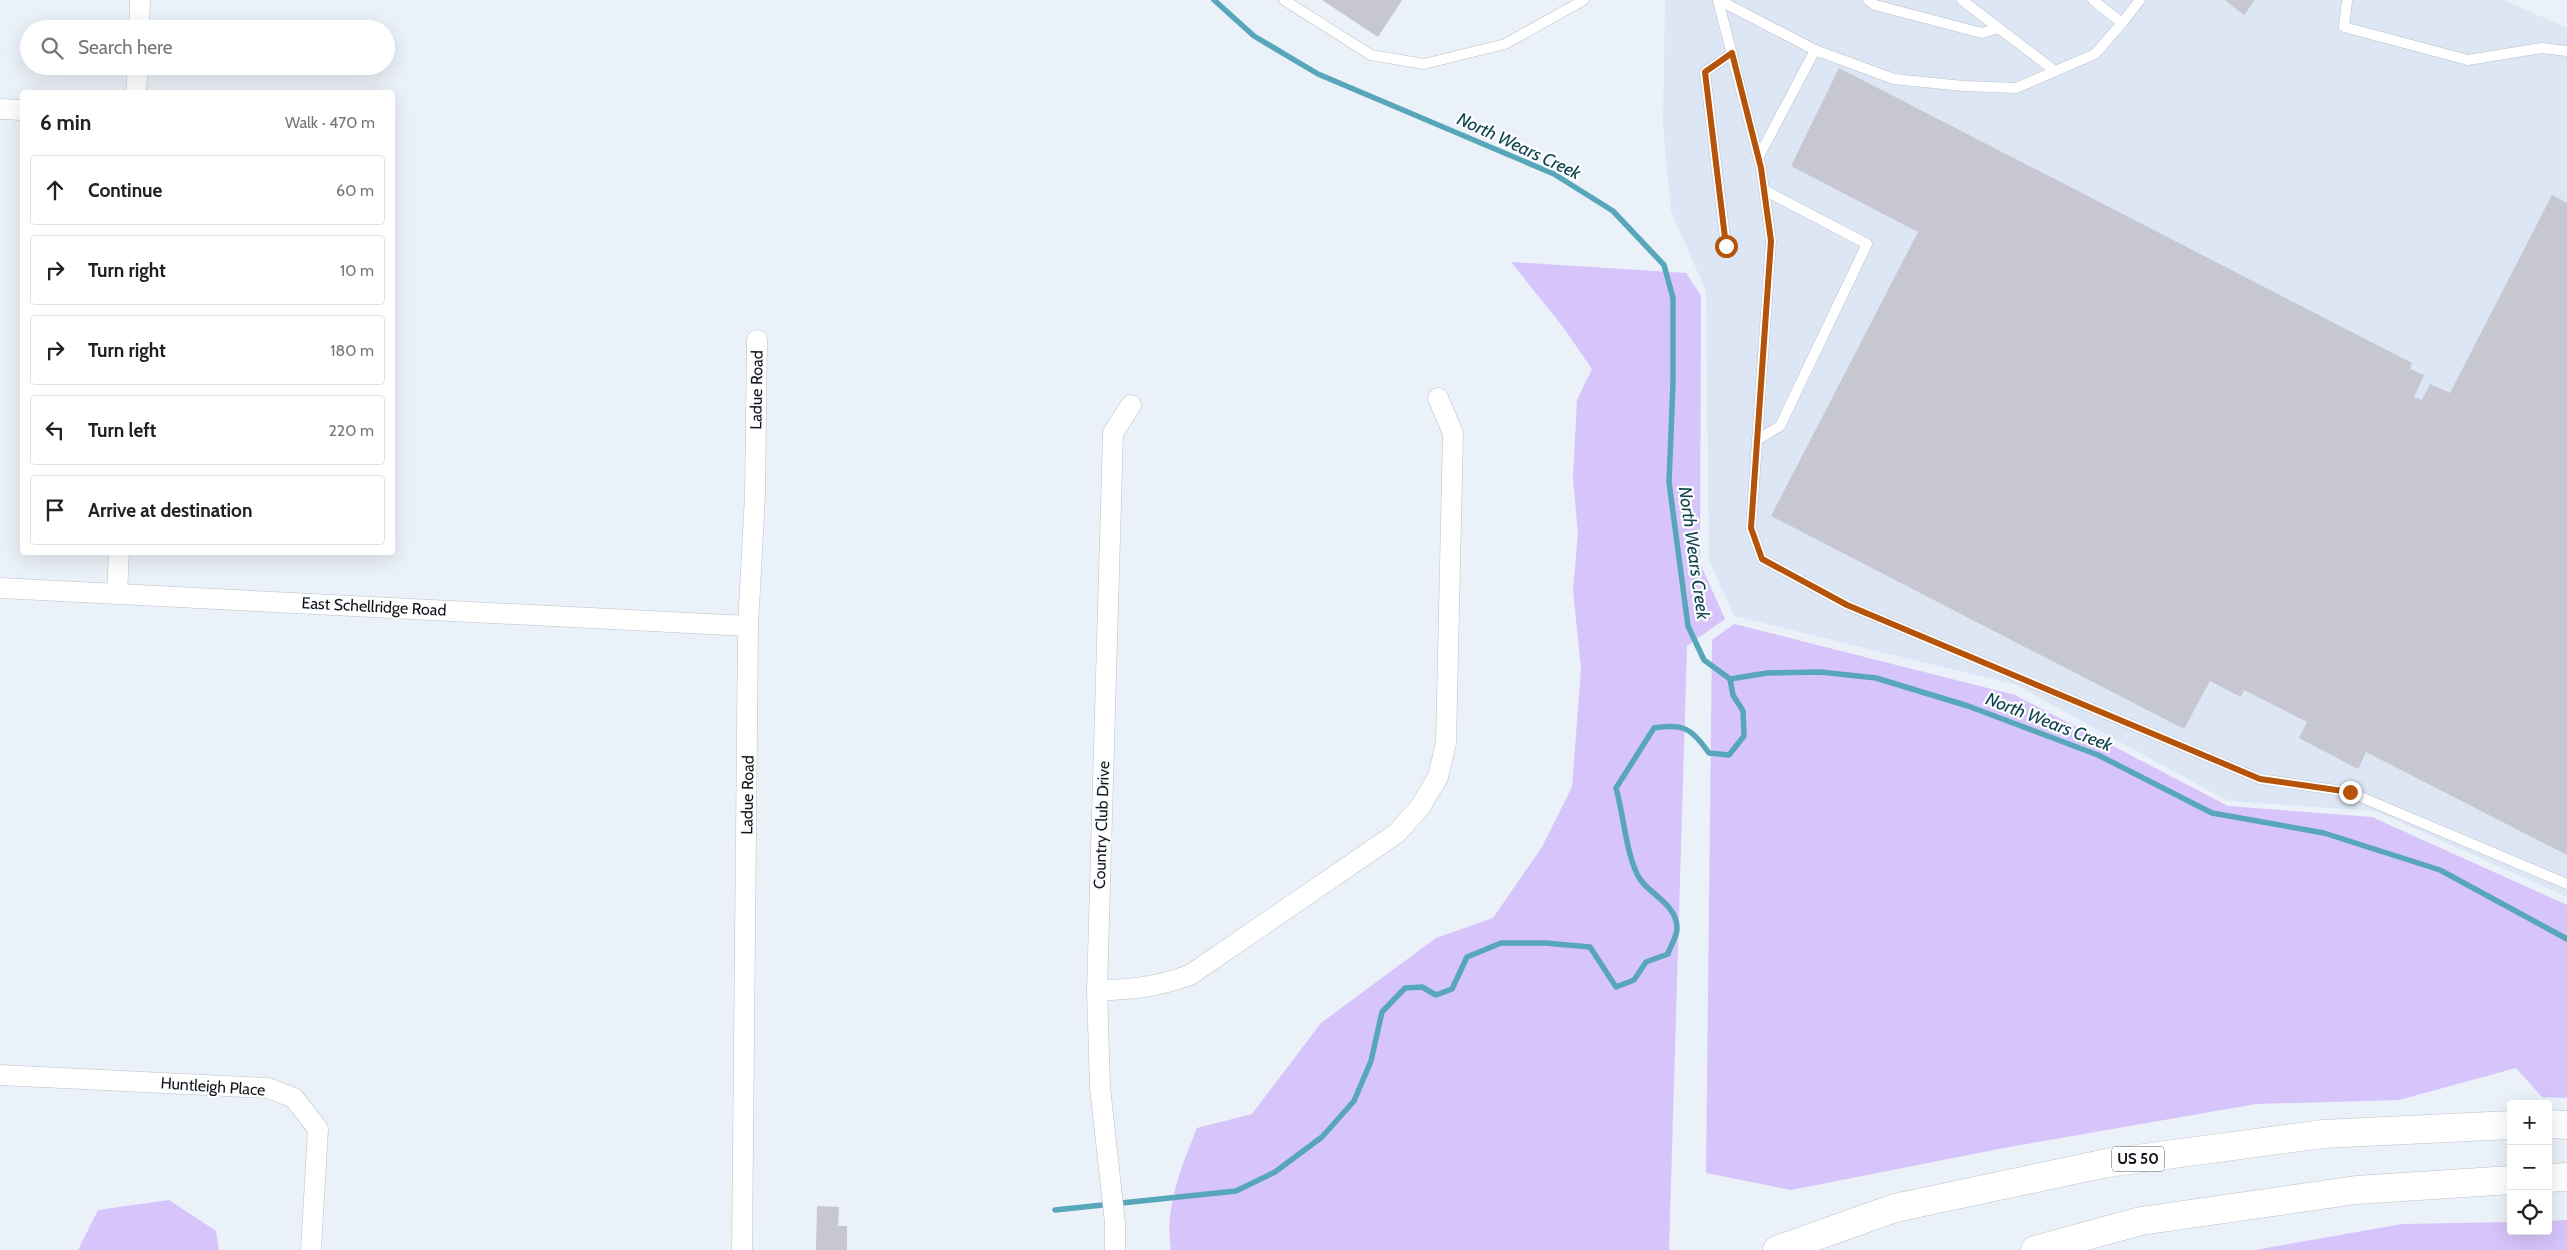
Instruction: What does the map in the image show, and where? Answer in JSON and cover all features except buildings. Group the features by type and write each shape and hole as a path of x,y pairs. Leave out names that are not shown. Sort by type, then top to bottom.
{"highway":[{"path":"2552,1124 2567,1125"},
{"name":"US 50","path":"1777,1250 1895,1208 2107,1163 2323,1134 2507,1125"},
{"path":"2552,1178 2567,1177"},
{"path":"2035,1250 2140,1221 2356,1190 2507,1180"}],"street":[{"path":"139,20 140,0"},
{"path":"136,90 137,75"},
{"path":"0,109 20,110"},
{"name":"Ladue Road","path":"742,1250 748,626 755,495 757,340"},
{"path":"1096,990 1132,990 1160,986 1190,975 1396,833 1420,807 1438,778 1446,743 1447,725 1453,433 1438,398"},
{"name":"Country Club Drive","path":"1115,1250 1115,1224 1100,1087 1096,990 1113,433 1131,405"},
{"path":"117,593 119,555"},
{"name":"East Schellridge Road","path":"0,588 748,626"},
{"name":"Huntleigh Place","path":"0,1075 268,1088 294,1098 318,1129 311,1250"}],"lane":[{"path":"1284,0 1371,55 1424,64 1506,44 1584,0"},
{"path":"1718,0 1815,50 1894,79 1963,86 2016,88 2095,54 2140,0"},
{"path":"1718,0 1758,158 1771,241 1751,528 1762,559 1847,605 2260,779 2350,792 2567,884"},
{"path":"1868,0 1875,5 1982,33 1998,28"},
{"path":"1962,0 2055,72"},
{"path":"2093,0 2122,23"},
{"path":"2347,0 2344,27 2468,60 2542,48 2567,51"},
{"path":"1758,158 1815,50"},
{"path":"1726,246 1705,72 1732,53"},
{"path":"1757,440 1780,426 1867,244 1764,190"}],"shaded area":[{"path":"1665,0 2504,0 2567,28 2567,897 2375,811 2228,801 2016,685 1734,616 1709,560 1706,291 1671,211 1663,125"},
{"path":"1511,262 1686,273 1701,296 1700,563 1725,619 1687,646 1669,1250 1171,1250 1169,1234 1172,1203 1180,1172 1197,1128 1252,1114 1321,1023 1436,938 1493,918 1542,847 1572,787 1581,669 1573,590 1578,534 1573,478 1577,400 1592,369 1563,327"},
{"path":"1734,624 2015,695 2228,806 2372,817 2567,905 2567,1098 2542,1097 2516,1068 2399,1100 2256,1104 2004,1148 1791,1190 1706,1173 1712,640"},
{"path":"169,1200 216,1231 219,1250 78,1250 98,1210"},
{"path":"2567,1220 2567,1250 2255,1250 2402,1224 2507,1222 2507,1235 2552,1235 2552,1221"}],"waterway":[{"name":"North Wears Creek","path":"1214,0 1254,36 1318,74 1554,174 1613,211 1664,265 1673,298 1673,383 1669,482 1688,626 1704,660 1730,679 1767,673 1820,672 1876,678 1968,706 2098,755 2212,813 2324,833 2440,870 2567,939"},
{"path":"1055,1210 1236,1191 1275,1172 1322,1137 1354,1101 1371,1061 1382,1012 1405,988 1422,987 1436,995 1452,989 1467,957 1501,943 1545,943 1590,947 1616,987 1634,980 1646,962 1668,954 1677,932 1676,920 1667,905 1641,881 1637,874 1627,843 1616,788 1654,728 1680,727 1692,733 1709,753 1729,755 1744,736 1743,711 1733,695 1730,679"}],"route":[{"path":"1726,246 1705,72 1732,53 1761,168 1771,241 1751,528 1762,559 1847,605 2260,779 2350,792"}]}
